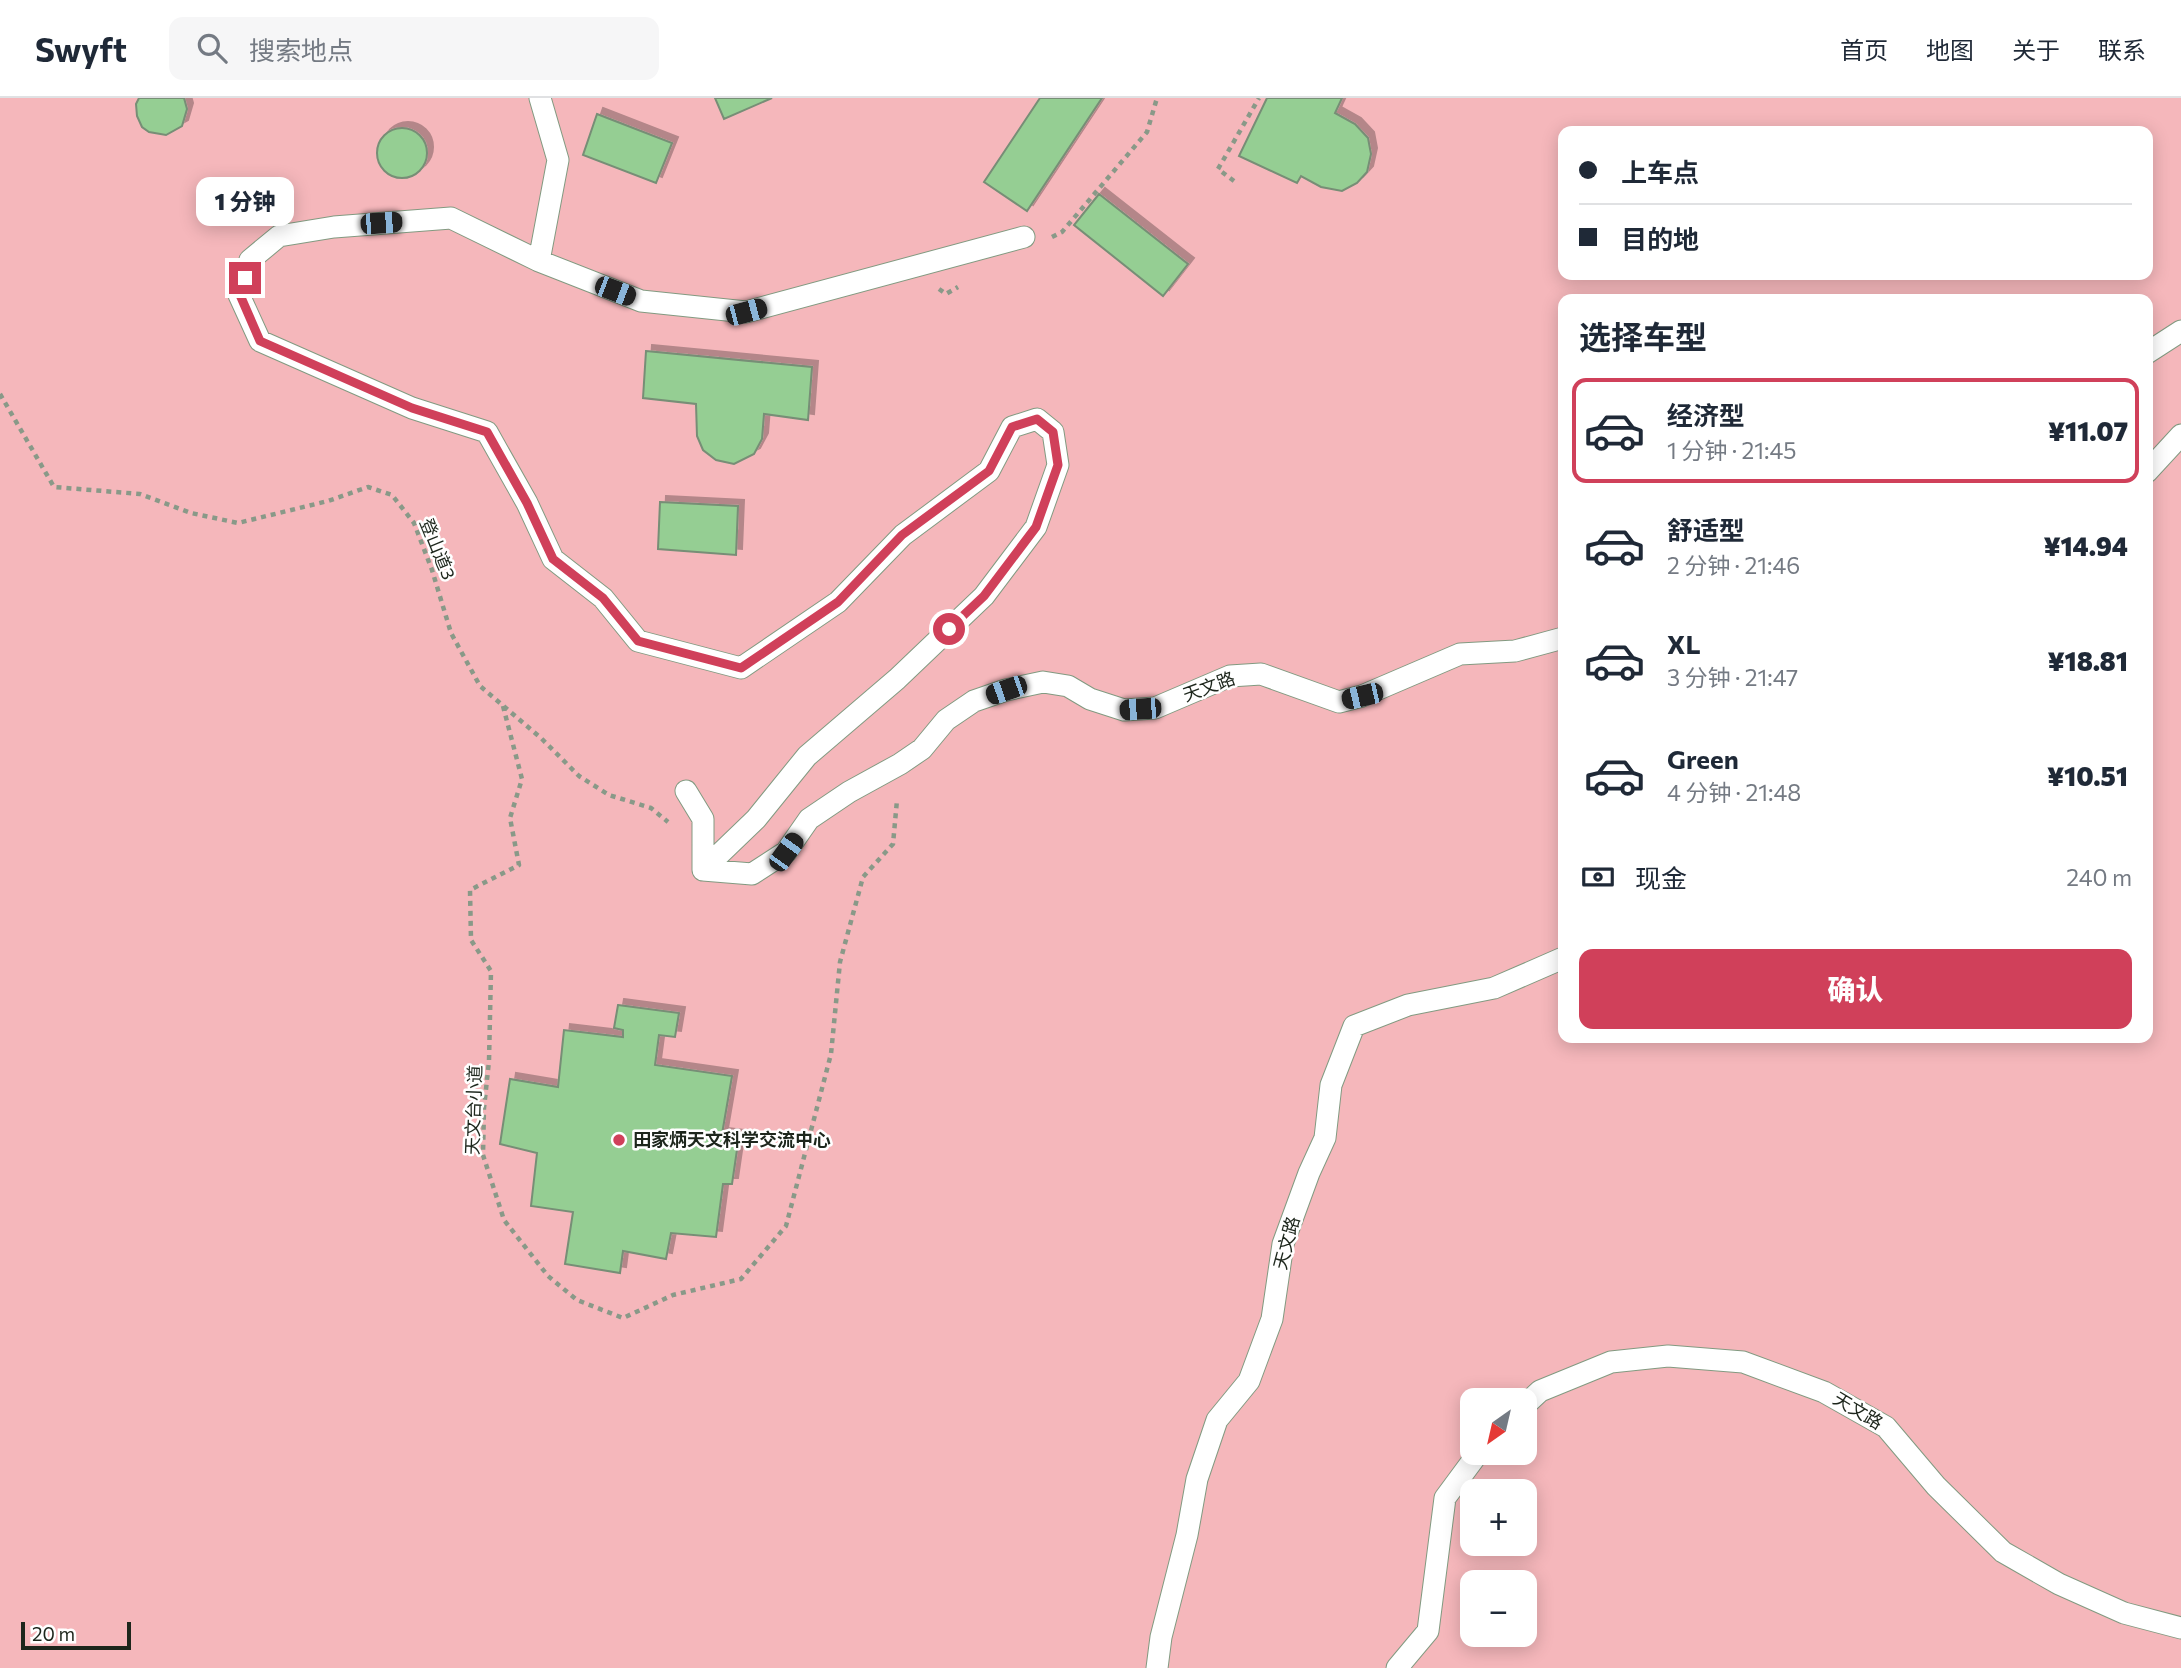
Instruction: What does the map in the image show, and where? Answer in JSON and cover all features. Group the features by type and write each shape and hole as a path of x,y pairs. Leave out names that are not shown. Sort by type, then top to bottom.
{"lane":[{"path":"539,261 558,160 540,98"},
{"path":"703,870 756,819 807,756 897,679 984,596 1036,527 1058,465 1053,432 1037,419 1012,427 989,471 902,535 838,602 741,668 638,641 603,598 553,559 527,503 487,432 412,408 260,341 240,295 250,260 279,236 334,227 452,218 539,261 641,301 746,312 1024,237"},
{"path":"2153,349 2181,331"},
{"path":"2153,465 2181,435"},
{"name":"天文路","path":"703,870 752,874 786,852 809,819 922,749 946,720 974,701 1006,690 1043,682 1068,686 1090,699 1124,710 1155,708 1230,676 1261,674 1339,702 1362,696 1460,654 1516,651 1558,639"},
{"path":"686,790 703,819 703,870"},
{"name":"天文路","path":"1157,1668 1161,1637 1198,1479 1217,1420 1249,1381 1272,1319 1283,1244 1325,1138 1331,1085 1354,1026 1408,1005 1494,988 1558,960"},
{"name":"天文路","path":"1537,1394 1611,1362 1668,1356 1742,1362 1824,1392 1886,1427 1936,1486 2003,1552 2059,1584 2124,1613 2181,1628"},
{"path":"1397,1668 1428,1631 1445,1498 1469,1465"}],"path":[{"path":"1147,132 1157,98"},
{"path":"1234,181 1218,169 1259,98"},
{"name":"登山道3","path":"0,394 54,487 140,494 191,513 238,523 328,501 368,487 392,495 414,523 451,633 480,686 541,738 579,776 609,795 651,807 671,824"},
{"name":"天文台小道","path":"503,706 522,779 510,818 519,865 470,890 471,940 491,971 483,1154 504,1220 548,1276 577,1300 623,1318 673,1295 741,1279 786,1226 831,1054 840,962 863,877 893,844 901,764"}],"shaded area":[{"path":"0,98 2181,98 2181,1668 0,1668"}],"building":[{"path":"139,98 184,98 187,109 182,126 166,135 149,132 142,127 137,116 136,104"},
{"path":"715,98 772,98 724,119"},
{"path":"1040,98 1102,98 1027,211 984,182"},
{"path":"1267,98 1342,98 1335,113 1355,124 1368,138 1371,154 1367,172 1357,183 1342,191 1321,187 1301,176 1297,183 1239,156"},
{"path":"597,114 672,143 656,183 583,155"},
{"path":"402,128 420,135 427,153 420,171 402,178 384,171 377,153 384,135"},
{"path":"1099,194 1188,264 1163,296 1074,225"},
{"path":"646,351 812,367 808,420 764,414 762,439 754,454 734,464 716,460 703,450 697,436 696,404 643,398"},
{"path":"660,502 738,506 736,555 658,549"},
{"name":"田家炳天文科学交流中心","path":"618,1005 679,1013 675,1037 659,1035 655,1065 732,1076 722,1134 739,1136 732,1184 723,1184 716,1237 671,1233 666,1259 623,1251 620,1273 565,1264 573,1212 531,1206 537,1153 500,1144 510,1079 558,1087 564,1030 623,1037 623,1030 614,1028"}],"place":[{"name":"田家炳天文科学交流中心","path":"619,1140"}],"route":[{"path":"245,278 240,295 260,341 412,408 487,432 527,503 553,559 603,598 638,641 741,668 838,602 902,535 989,471 1012,427 1037,419 1053,432 1058,465 1036,527 984,596 949,629"}]}
